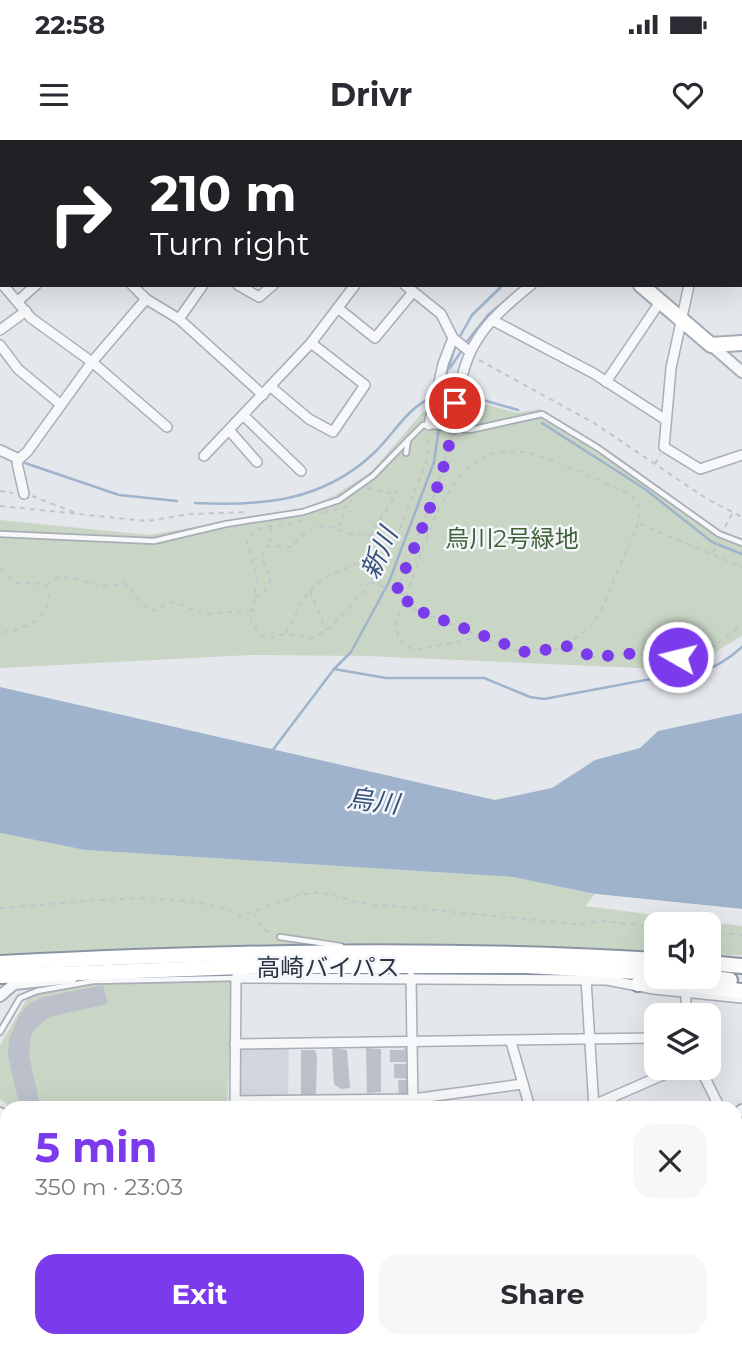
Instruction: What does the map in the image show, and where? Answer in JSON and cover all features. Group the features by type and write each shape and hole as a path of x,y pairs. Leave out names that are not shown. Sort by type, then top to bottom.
{"main road":[{"path":"643,287 711,345 742,343"},
{"name":"高崎バイパス","path":"0,963 348,953 501,954 644,960"},
{"path":"721,964 742,966"},
{"name":"高崎バイパス","path":"0,976 268,966 526,966 644,972"},
{"path":"721,979 742,981"},
{"path":"638,984 653,981 742,990"}],"street":[{"path":"5,287 47,332 92,362 167,427"},
{"path":"18,302 34,287"},
{"path":"134,287 146,299 179,319 263,395"},
{"path":"179,319 202,287"},
{"path":"241,287 258,297 270,287"},
{"path":"204,456 311,343 354,287"},
{"path":"407,287 441,314 453,338 469,351"},
{"path":"451,429 458,383 469,351 492,320 529,287"},
{"path":"689,287 681,320 664,447 694,468 742,455"},
{"path":"339,309 375,338 413,292"},
{"path":"24,494 17,463 19,458 27,452 92,362 146,299"},
{"path":"606,382 660,302"},
{"path":"0,330 26,311"},
{"path":"492,320 606,382 666,419"},
{"path":"431,426 443,364 453,338"},
{"path":"271,387 309,419 333,432 365,385 311,343"},
{"path":"0,345 18,369 60,404"},
{"path":"711,345 742,372"},
{"path":"243,415 301,471"},
{"path":"229,430 257,462"},
{"path":"0,450 19,458"},
{"path":"0,996 14,984 53,982 94,971"},
{"path":"411,977 413,1101"},
{"path":"235,1101 236,978 586,979 638,984 687,994 742,998"},
{"path":"586,979 592,1101"},
{"path":"687,994 687,1003"},
{"path":"235,1044 644,1039"},
{"path":"511,1042 528,1101"},
{"path":"605,1101 652,1080"},
{"path":"706,1080 716,1101"},
{"path":"425,1101 523,1084"}],"lane":[{"path":"0,534 154,541 226,524 322,507 339,500 373,475 417,429 431,426 482,429 542,414 598,448 719,534 742,543"},
{"path":"406,453 408,440"},
{"path":"280,937 346,947 348,953"},
{"path":"0,1032 20,998 37,991 93,981 236,978"}],"path":[{"path":"469,351 482,363 594,423 706,499 742,517"},
{"path":"378,585 428,457 431,426"},
{"path":"395,591 438,485 451,429"},
{"path":"370,582 405,597 409,607 528,653 566,646 591,626 599,615 638,524 641,513 637,502 628,493 532,454 497,453 482,458 457,477 446,494 405,597 395,629 406,646 414,650 483,637"},
{"path":"304,519 288,527 255,530 247,542 257,576 251,623 261,635 269,638 283,634 312,638 327,631 360,598 370,582 373,565 370,535 398,484"},
{"path":"318,514 346,506 366,488 394,494"},
{"path":"0,491 24,494 72,509 80,515"},
{"path":"0,506 147,521 190,513 232,512 254,513 264,519"},
{"path":"338,528 346,506"},
{"path":"725,527 732,513"},
{"path":"638,524 742,567"},
{"path":"272,527 270,539 281,549 291,547 307,531 316,527 338,528 361,537 370,535"},
{"path":"255,597 269,586 271,572 262,552 267,546 274,545"},
{"path":"283,634 296,619 310,590 326,577 350,569 370,555"},
{"path":"0,569 17,583 32,582 46,586"},
{"path":"46,586 51,580 66,576 103,586 123,583 132,589 142,606 152,611 174,602 204,614 253,610"},
{"path":"0,632 12,633 31,624 43,613 49,600 46,586"},
{"path":"310,590 327,631"},
{"path":"566,646 594,657 647,652 678,657 714,646 742,625"},
{"path":"0,908 150,899 214,906 241,916 298,895 321,892 361,903 577,923 603,921 644,926"},
{"path":"254,913 262,929 280,937"},
{"path":"721,933 742,935"}],"shaded area":[{"path":"242,1046 289,1047 288,1096 242,1097 237,1093 239,1050"}],"green space":[{"name":"烏川2号緑地","path":"463,398 517,413 539,409 608,450 720,530 742,538 742,636 685,670 366,656 251,655 0,668 0,520 149,535 303,508 334,496 372,471 423,412 428,411 428,420 457,424"},
{"path":"0,833 85,850 513,877 595,894 585,906 644,914 644,955 364,948 335,941 303,939 284,940 333,947 0,956"},
{"path":"721,923 742,926 742,955 721,955"},
{"path":"229,981 233,986 227,1101 0,1099 0,1045 27,999 37,994 106,983"}],"water":[{"name":"烏川","path":"0,687 495,800 552,788 595,760 640,748 658,731 742,713 742,909 595,894 513,877 85,850 0,833"}],"pier":[{"path":"595,894 742,909 742,913 592,897"}],"building":[{"path":"103,985 108,1004 49,1017 35,1029 31,1036 29,1055 39,1101 18,1101 8,1056 9,1040 19,1015 30,1003 44,997"},
{"path":"406,1045 409,1047 411,1062 390,1062 390,1050 404,1050"},
{"path":"332,1048 347,1050 350,1088 341,1089 334,1084"},
{"path":"366,1048 381,1049 381,1092 367,1093"},
{"path":"301,1050 315,1050 316,1094 301,1095"},
{"path":"394,1064 408,1064 412,1079 394,1078"},
{"path":"398,1080 410,1080 409,1096 399,1096"}],"waterway":[{"name":"新川","path":"459,338 472,315 501,287"},
{"path":"465,344 488,315 522,287"},
{"name":"新川","path":"272,751 334,669 351,652 389,582 434,462 447,372 456,344"},
{"name":"新川","path":"450,368 462,350"},
{"path":"465,395 518,410"},
{"path":"195,503 244,503 290,498 334,482 374,453 407,415 431,398"},
{"path":"542,423 645,489 712,542 742,554"},
{"path":"25,463 119,495 177,501"},
{"path":"334,669 386,678 484,678 530,697 544,699 651,679 687,677 711,668 742,647"}],"route":[{"path":"455,403 453,429 438,485 396,592 406,595 405,602 409,607 514,650 528,653 542,653 566,646 578,653 594,657 647,652 678,657"}]}
